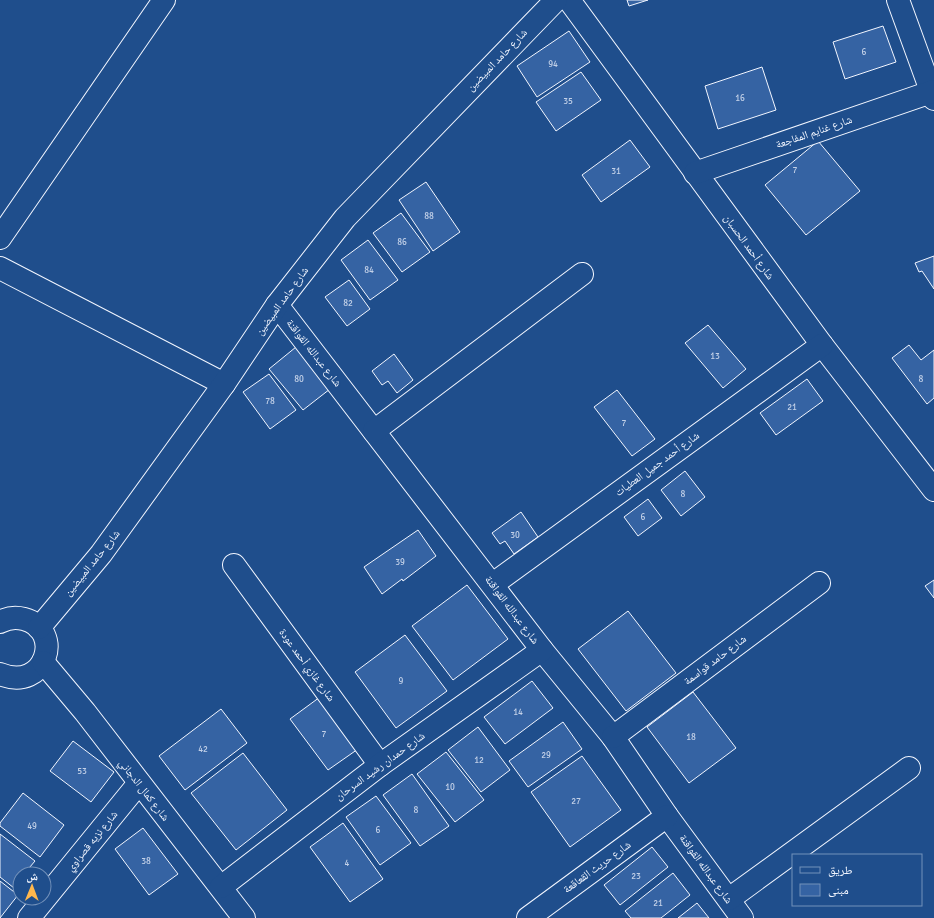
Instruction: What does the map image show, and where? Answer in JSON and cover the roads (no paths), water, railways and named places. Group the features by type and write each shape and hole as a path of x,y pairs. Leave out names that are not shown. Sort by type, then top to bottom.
{"street":[{"path":"0,238 164,0"},
{"name":"شارع حامد المبيضين","path":"39,628 101,554 224,384 277,305 354,208 556,0"},
{"name":"شارع أحمد الحسبان","path":"569,0 822,345 934,490"},
{"path":"898,0 933,94"},
{"name":"شارع غنايم المفاجعة","path":"695,173 933,94"},
{"path":"0,268 224,384"},
{"path":"374,431 582,274"},
{"name":"شارع عبدالله القواقنة","path":"277,305 493,584 542,650 613,737 667,816 742,918"},
{"name":"شارع أحمد جميل العطيات","path":"493,584 822,345"},
{"name":"شارع غازي أحمد عودة","path":"234,565 380,765"},
{"name":"شارع حامد قواسمة","path":"613,737 819,584"},
{"path":"0,622 10,618 18,618 33,623 39,628 46,641 46,656 36,672 26,677 3,680"},
{"name":"شارع حمدان رشيد السرحان","path":"221,887 380,765 542,650"},
{"name":"شارع كمال الدجاني","path":"43,662 85,712 244,918"},
{"path":"729,899 909,768"},
{"name":"شارع نزيه قصراوي","path":"29,918 139,783"},
{"name":"شارع حريث القعاقعة","path":"528,918 667,816"}]}
